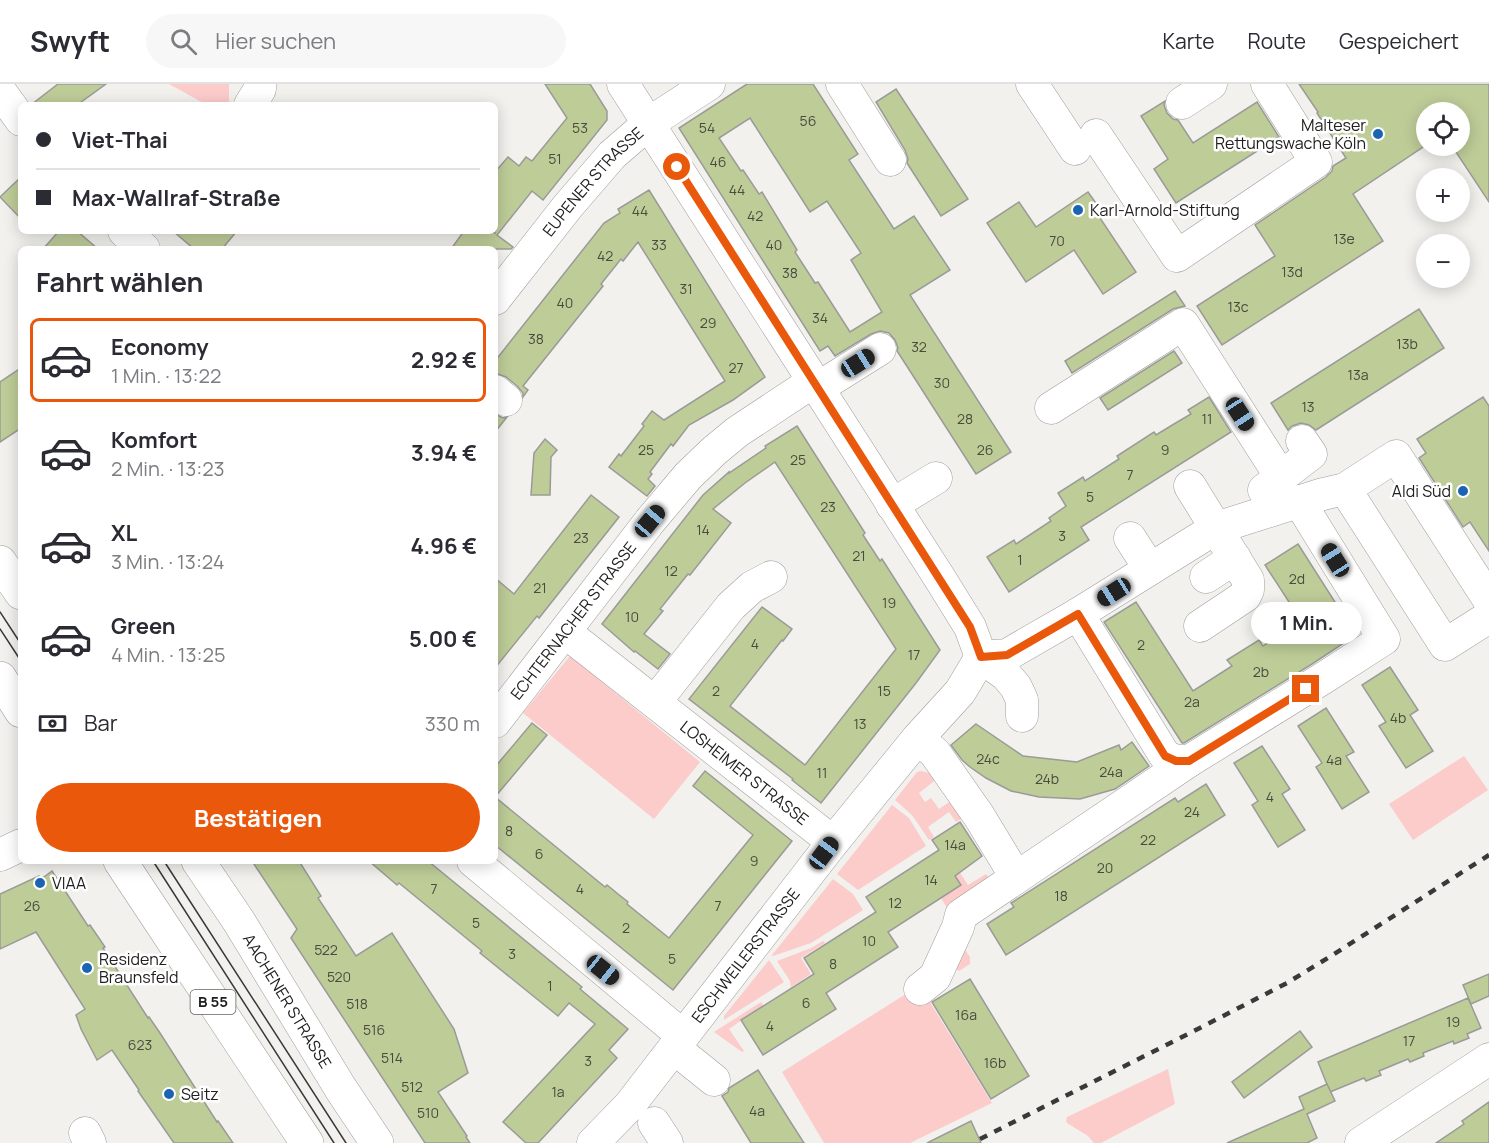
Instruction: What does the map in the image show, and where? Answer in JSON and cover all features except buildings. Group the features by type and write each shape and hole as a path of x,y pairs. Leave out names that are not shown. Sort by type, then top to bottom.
{"main road":[{"path":"0,562 18,589"},
{"path":"0,678 18,706"},
{"name":"B 55","path":"122,864 307,1143"},
{"name":"AACHENER STRASSE","path":"200,864 238,920 341,1089 377,1143"}],"street":[{"path":"252,102 260,89 260,84"},
{"path":"623,84 970,627 981,657 1006,675 1016,687 1022,700 1022,716"},
{"name":"EUPENER STRASSE","path":"498,295 568,206 612,155 649,123 709,84"},
{"path":"842,84 890,160"},
{"path":"1032,84 1085,142 1177,256 1316,162 1267,84"},
{"path":"1182,103 1211,84"},
{"path":"0,91 18,116"},
{"path":"1051,408 1183,324 1312,490 1445,645 1489,617"},
{"name":"ECHTERNACHER STRASSE","path":"498,718 650,521 688,476 737,432 880,349"},
{"path":"920,989 935,977 954,924 1016,877 1189,761 1384,639 1312,490 1311,454 1302,441"},
{"path":"981,657 1007,655 1078,614 1216,528 1249,518 1396,456 1489,600"},
{"path":"892,505 936,478"},
{"path":"1190,486 1248,580 1248,590 1245,596 1200,626"},
{"path":"1130,538 1150,569"},
{"path":"1206,577 1235,558"},
{"path":"655,702 731,606 752,587 771,577"},
{"path":"1078,614 1165,756 1176,761 1189,761"},
{"name":"LOSHEIMER STRASSE","path":"564,632 833,842"},
{"name":"ESCHWEILERSTRASSE","path":"593,1143 629,1106 833,842 918,738 960,692 981,657"},
{"path":"918,738 935,753 979,816 1016,877"},
{"path":"0,855 18,846"},
{"path":"475,864 678,1042 714,1080"},
{"path":"1361,1143 1489,1059"}],"shaded area":[{"path":"169,84 229,84 229,102 202,102"},
{"path":"570,656 700,762 654,819 523,713"},
{"path":"1464,756 1488,790 1413,840 1389,804"},
{"path":"921,771 938,778 919,793 925,802 931,798 939,809 952,800 963,818 956,822 949,812 928,827 934,837 929,840 912,815 895,800 917,772"},
{"path":"892,805 909,818 926,846 858,890 837,874"},
{"path":"959,871 968,885 986,874 991,880 947,908 941,898 961,885 954,874"},
{"path":"833,879 853,894 863,910 811,943 773,956 772,955"},
{"path":"823,941 825,943 801,958 811,974 791,987 790,981 777,961"},
{"path":"960,942 970,957 970,964 959,971 949,965"},
{"path":"769,960 784,982 724,1020 724,1016"},
{"path":"909,992 925,994 992,1103 910,1143 824,1143 782,1072"},
{"path":"761,1002 763,1005 729,1029 744,1051 742,1052 714,1032"},
{"path":"1168,1069 1175,1104 1101,1143 1094,1143 1088,1136 1067,1123 1067,1117"}],"tram line":[{"path":"0,612 18,639"},
{"path":"0,629 18,656"},
{"path":"155,864 334,1143"},
{"path":"166,864 346,1143"}],"railway":[{"path":"980,1139 1287,983 1489,855"}],"place":[{"name":"Malteser Rettungswache Köln","path":"1378,134"},
{"name":"Karl-Arnold-Stiftung","path":"1078,210"},
{"name":"Aldi Süd","path":"1463,491"},
{"name":"VIAA","path":"40,883"},
{"name":"Residenz Braunsfeld","path":"87,968"},
{"name":"Seitz","path":"169,1094"}],"route":[{"path":"677,167 970,627 981,657 1007,655 1078,614 1165,756 1176,761 1189,761 1306,689"}]}
